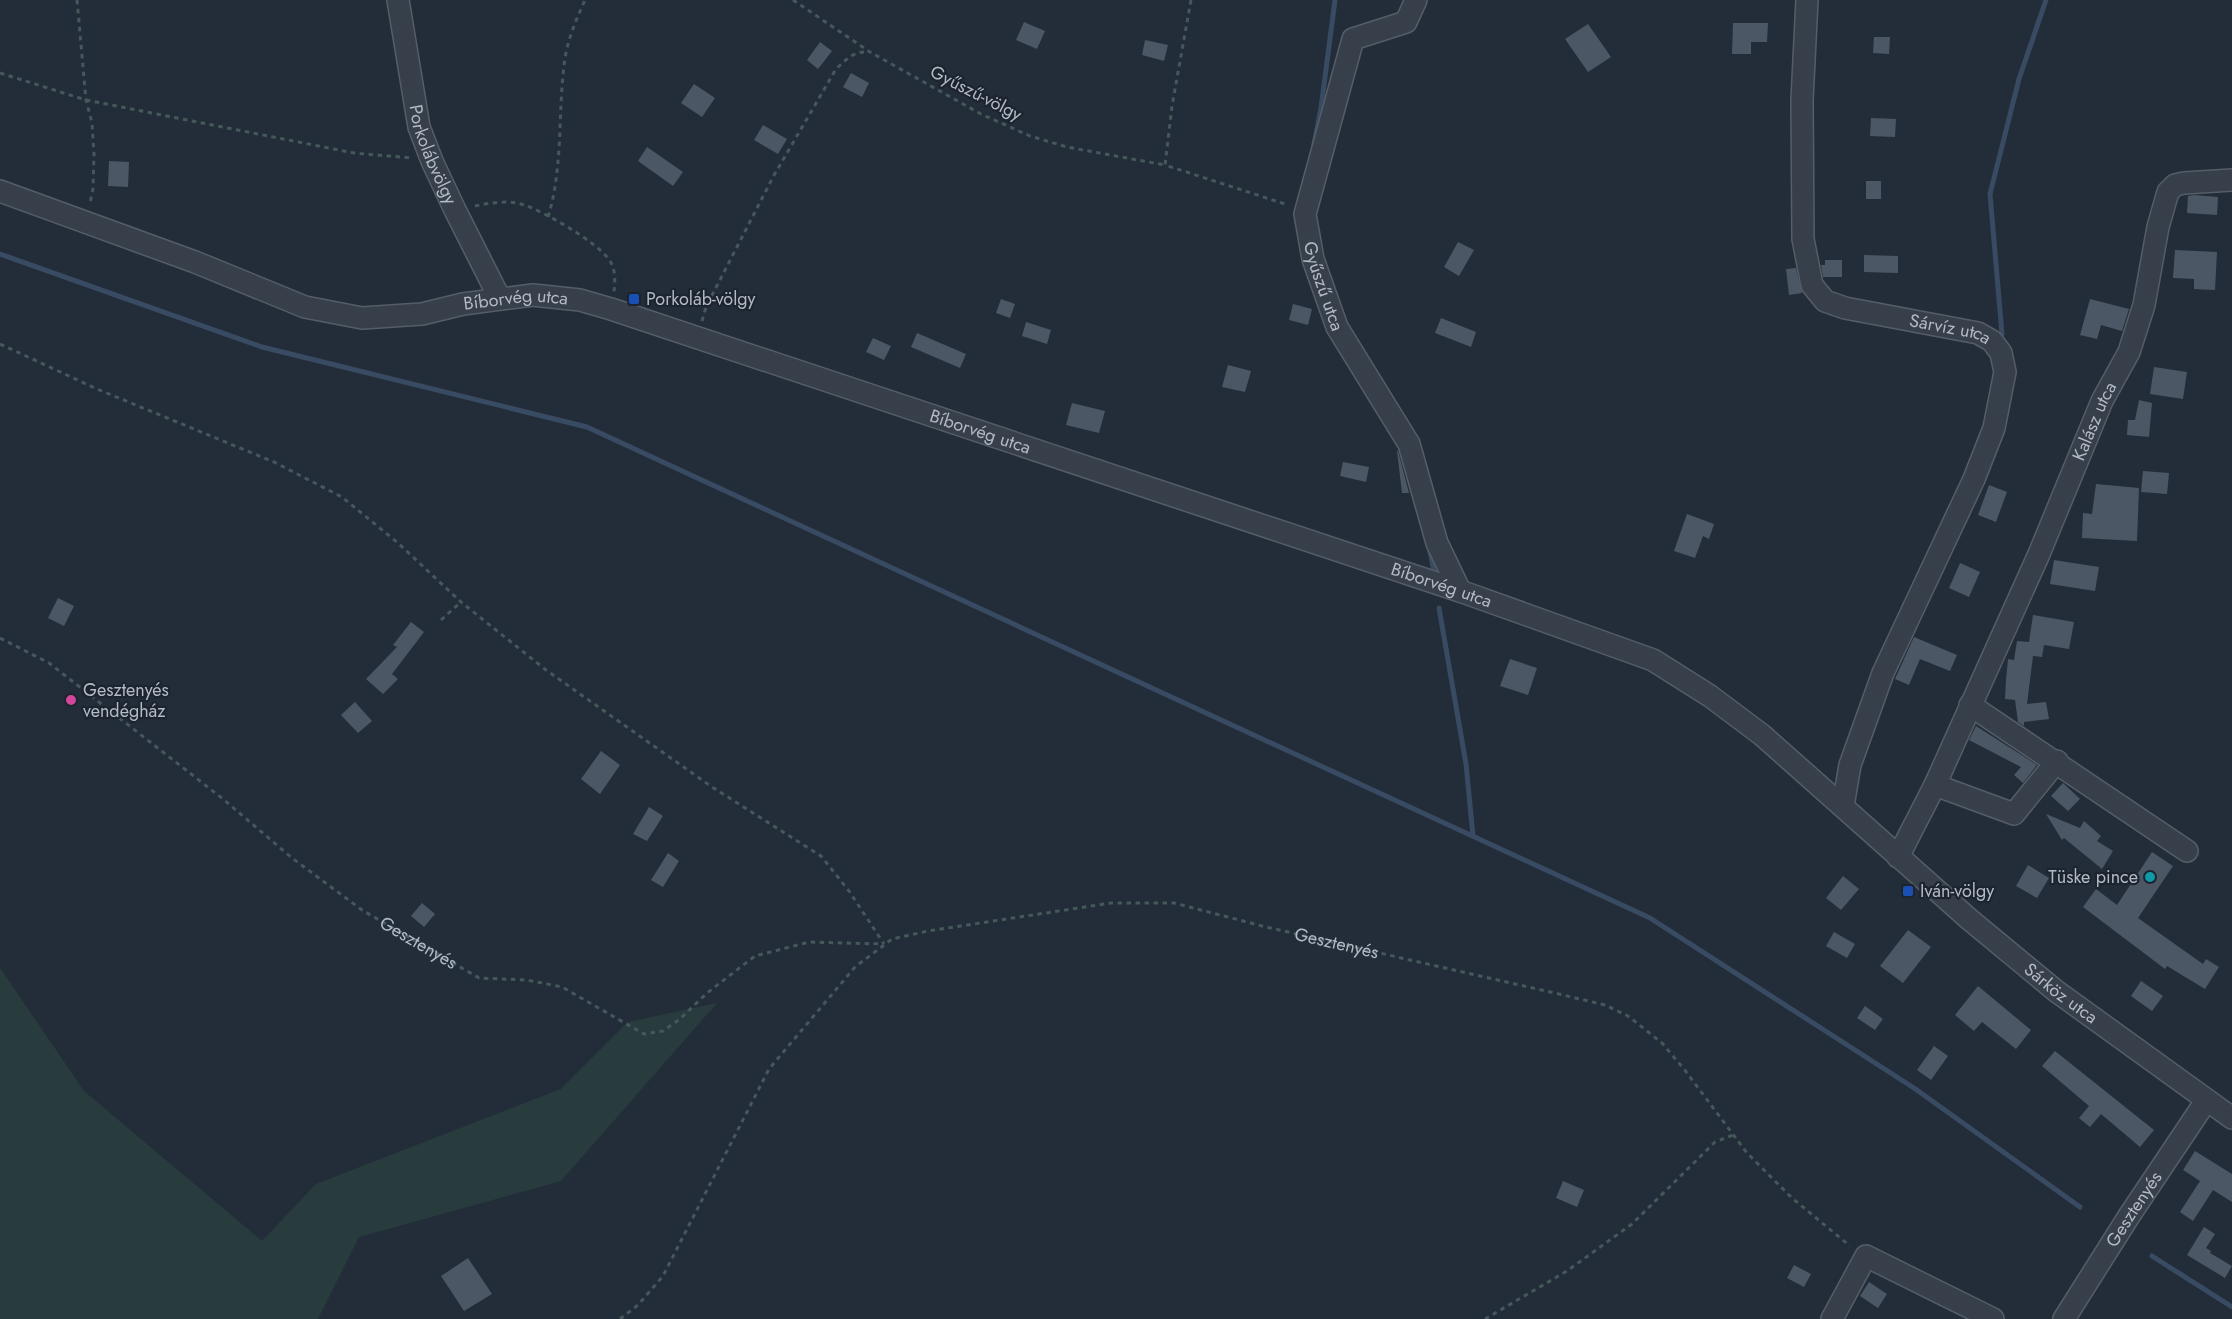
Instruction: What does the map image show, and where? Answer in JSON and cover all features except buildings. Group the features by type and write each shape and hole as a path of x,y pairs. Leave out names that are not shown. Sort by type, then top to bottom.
{"street":[{"name":"Porkolábvölgy","path":"398,0 419,127 455,210 500,299"},
{"name":"Gyűszű utca","path":"1416,0 1406,22 1353,39 1305,214 1313,259 1337,327 1409,444 1437,543 1460,591"},
{"name":"Sárvíz utca","path":"1807,0 1802,100 1803,239 1812,285 1825,301 1845,308 1978,333 1992,341 2001,353 2005,372 1994,428 1974,479 1883,673 1850,765 1844,806"},
{"name":"Kalász utca","path":"1898,857 1935,785 2039,554 2102,401 2130,352 2144,304 2158,227 2168,192 2175,185 2184,183 2232,180"},
{"name":"Bíborvég utca","path":"0,191 195,262 305,307 350,316 362,318 422,314 463,304 533,295 580,300 1460,591 1653,660 1710,696 1762,735 1844,806 1898,857"},
{"path":"1970,705 2057,761 2187,851"},
{"path":"1935,785 2014,814 2057,761"},
{"name":"Sárköz utca","path":"1898,857 2056,991 2232,1118"},
{"name":"Gesztenyés","path":"2064,1319 2206,1101"},
{"path":"1832,1319 1866,1256 1993,1319"}],"path":[{"path":"77,0 86,100 92,123 94,154 93,189 86,222"},
{"path":"548,217 556,179 564,63 576,21 585,0"},
{"name":"Gyűszű-völgy","path":"793,0 870,52 981,114 1030,136 1067,147 1165,165 1301,210 1305,214"},
{"path":"1165,165 1172,106 1191,0"},
{"path":"697,337 706,308 773,177 836,69 849,56 862,51 870,52"},
{"path":"0,73 86,100 354,153 403,158 430,156"},
{"path":"455,210 494,202 521,204 600,248 612,263 616,281 611,309"},
{"path":"0,344 97,389 274,462 342,497 398,543 461,602 556,677 712,787 821,856 849,891 884,944"},
{"path":"441,620 461,602"},
{"name":"Gesztenyés","path":"0,638 49,663 223,800 292,858 362,910 479,978 527,980 562,987 644,1034 663,1031 755,956 809,942 884,944"},
{"name":"Gesztenyés","path":"620,1319 638,1305 663,1276 769,1069 855,967 892,939 928,931 1111,903 1174,903 1266,927 1605,1005 1628,1016 1662,1043 1747,1154 1792,1198 1846,1243 1866,1256"},
{"path":"1485,1319 1567,1271 1632,1224 1715,1142 1734,1135"}],"green space":[{"path":"0,968 84,1091 262,1241 316,1184 561,1089 628,1022 717,1003 561,1181 359,1237 318,1319 0,1319"}],"waterway":[{"path":"1314,144 1335,0"},
{"path":"2002,334 1990,194 2019,79 2046,0"},
{"path":"0,254 262,347 587,427 1650,918 1914,1088 2080,1207"},
{"path":"1429,546 1434,572"},
{"path":"1439,608 1466,764 1473,836"},
{"path":"2152,1256 2232,1307"}],"place":[{"name":"Porkoláb-völgy","path":"634,299"},
{"name":"Gesztenyés vendégház","path":"71,700"},
{"name":"Tüske pince","path":"2150,877"},
{"name":"Iván-völgy","path":"1908,891"}]}
